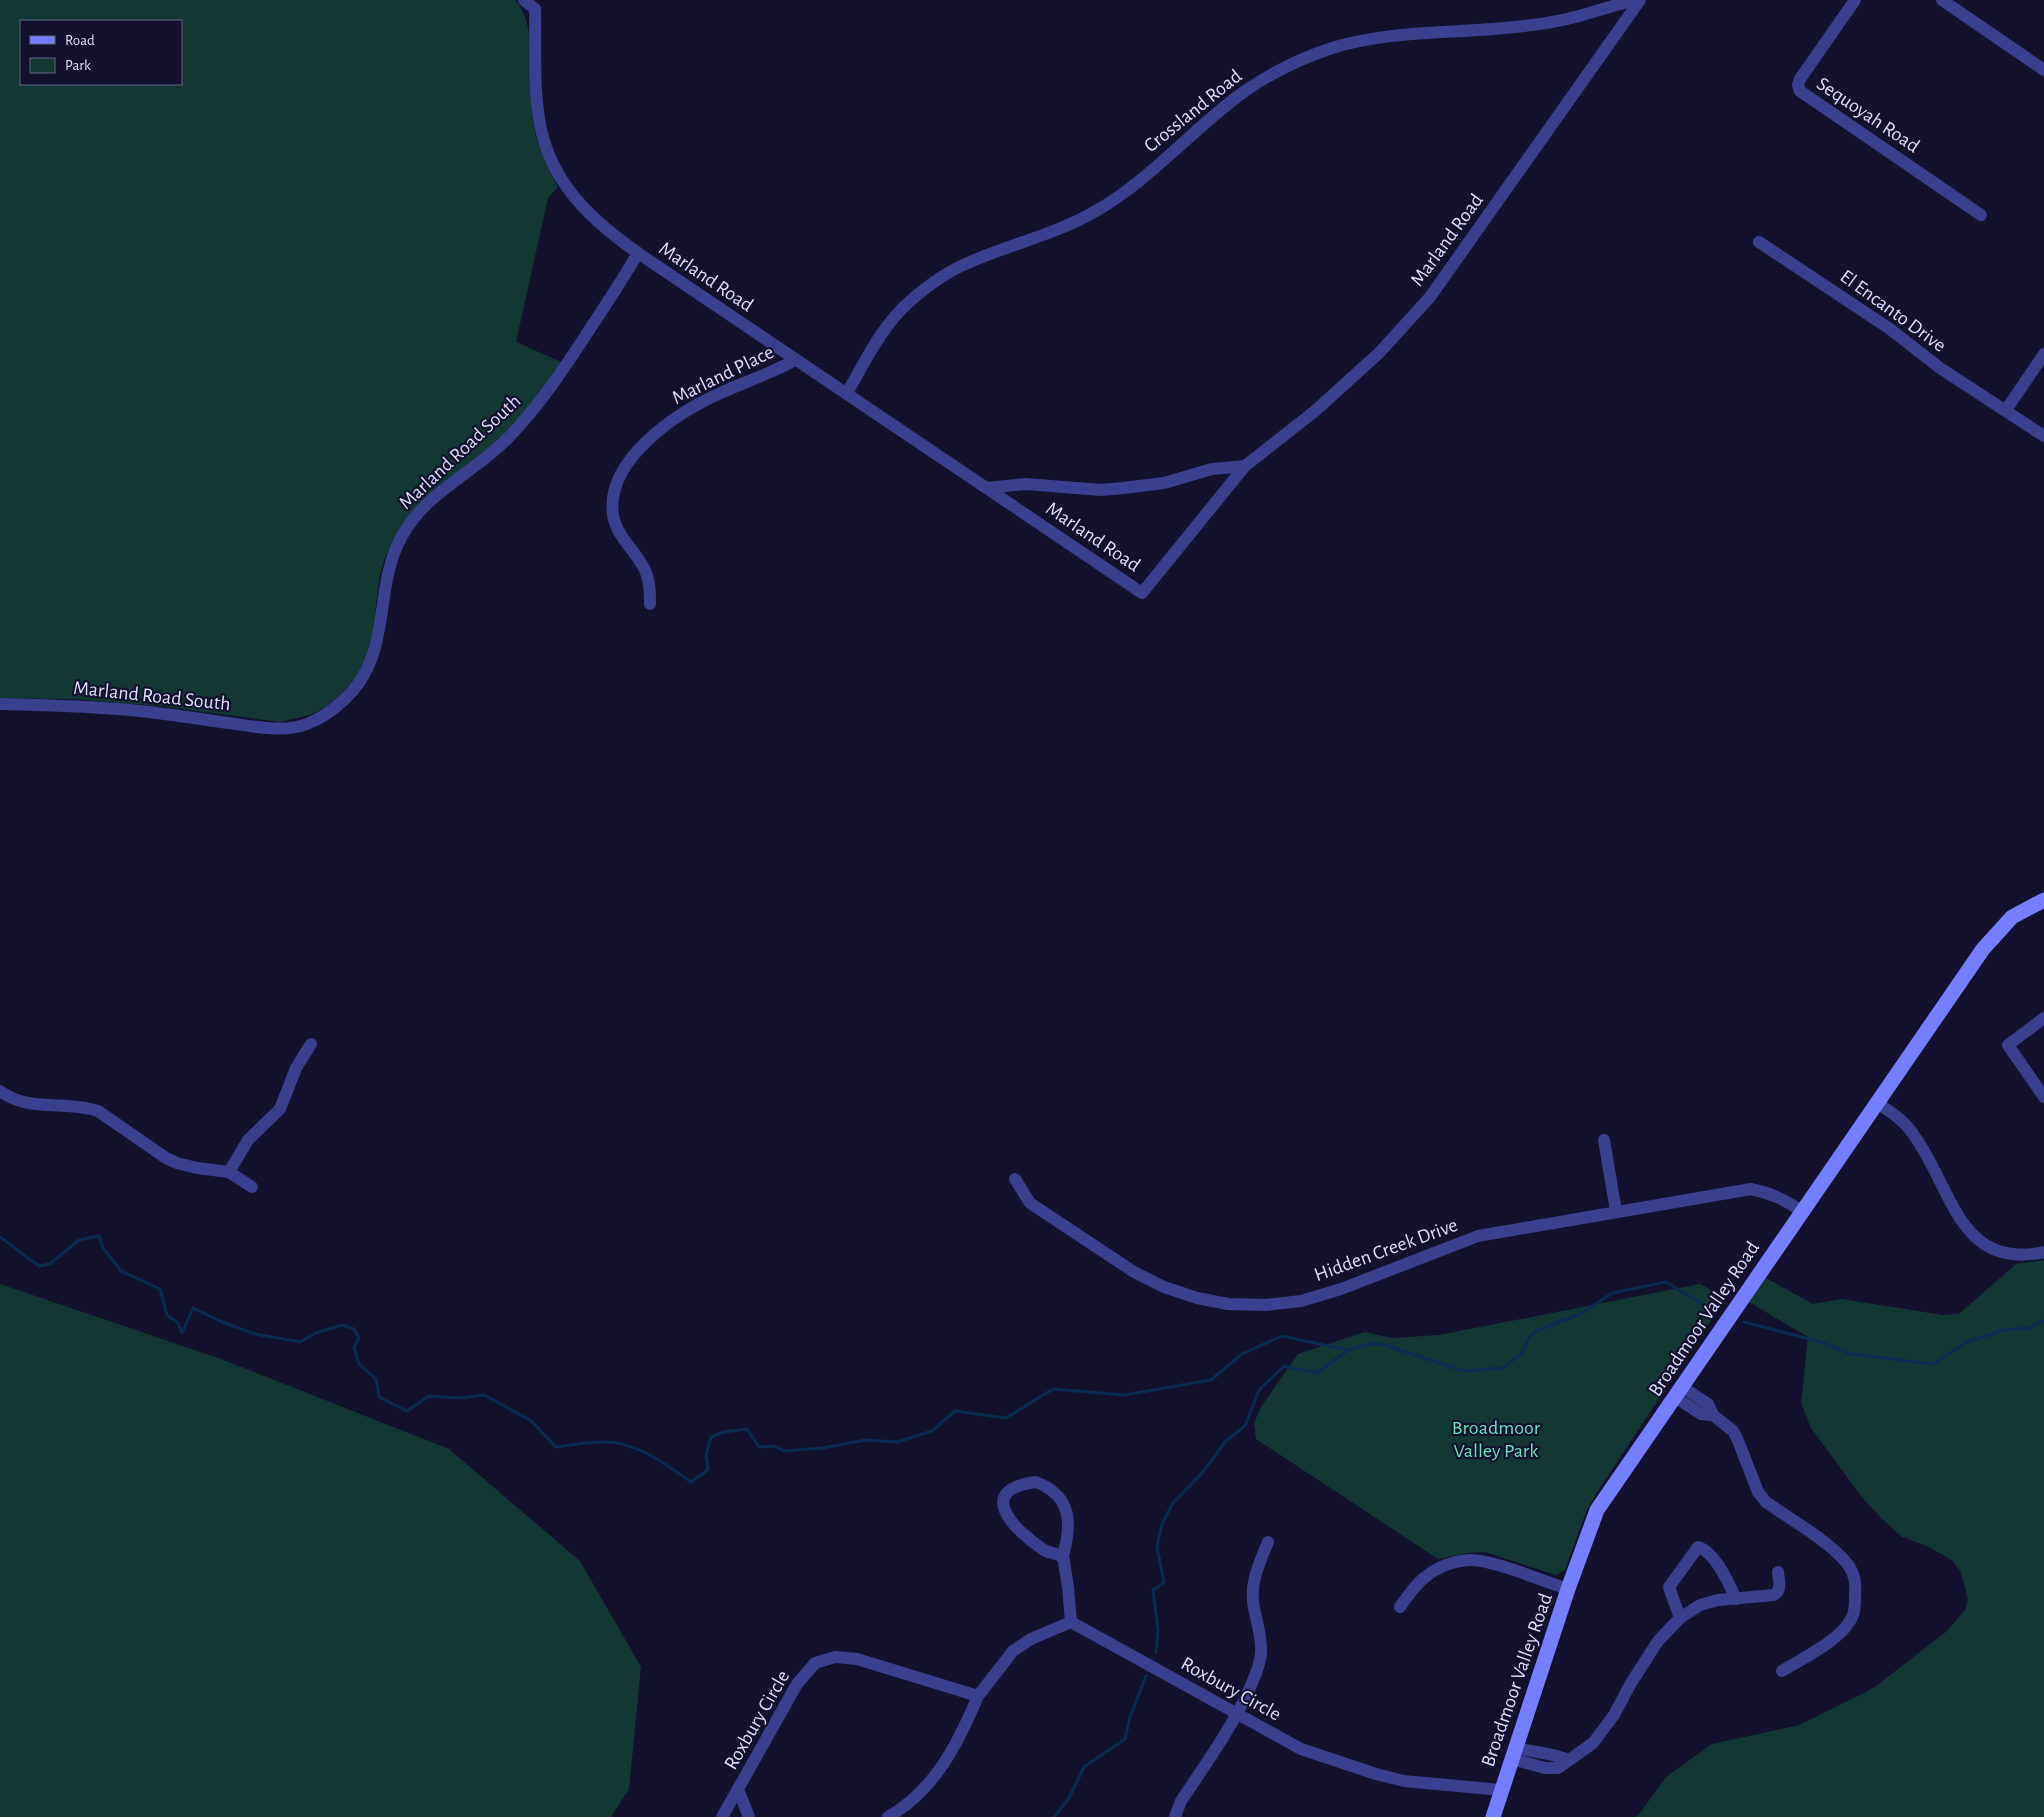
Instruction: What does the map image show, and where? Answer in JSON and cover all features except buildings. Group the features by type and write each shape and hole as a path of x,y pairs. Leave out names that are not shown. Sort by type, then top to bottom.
{"street":[{"path":"524,0 537,4"},
{"name":"Marland Road","path":"537,4 537,99 544,141 552,162 578,203 609,233 1142,593 1245,466 1315,411 1379,353 1430,296 1638,0"},
{"name":"Crossland Road","path":"847,393 884,331 896,315 908,303 938,280 968,262 1066,225 1103,207 1144,177 1244,92 1279,72 1328,49 1364,40 1523,26 1562,20 1638,0"},
{"name":"Sequoyah Road","path":"1855,0 1800,79 1798,85 1800,91 1980,215"},
{"path":"1942,0 2044,70"},
{"name":"El Encanto Drive","path":"1760,242 1890,329 1940,368 2044,436"},
{"name":"Marland Road South","path":"0,704 81,706 141,711 277,728 306,724 337,707 358,685 373,656 379,636 390,565 402,536 421,511 437,495 506,441 536,408 620,284 638,253"},
{"path":"2006,410 2044,354"},
{"name":"Marland Place","path":"650,604 649,582 645,570 617,528 613,515 615,489 627,464 658,432 685,412 722,392 774,372 795,360"},
{"name":"Marland Road","path":"987,488 1026,484 1101,490 1164,483 1212,469 1245,466"},
{"name":"Broadmoor Valley Road","path":"1493,1817 1568,1589 1597,1510 1876,1102 1991,938 2012,917 2044,900"},
{"path":"2044,1018 2008,1045 2044,1097"},
{"path":"229,1172 248,1140 280,1109 296,1068 311,1044"},
{"path":"0,1092 12,1099 34,1105 86,1107 98,1111 156,1152 177,1163 229,1172 252,1187"},
{"path":"1876,1102 1897,1117 1914,1134 1962,1224 1976,1239 1994,1250 2006,1254 2028,1255 2044,1252"},
{"path":"1604,1140 1616,1211"},
{"name":"Hidden Creek Drive","path":"1015,1179 1030,1203 1134,1272 1164,1287 1197,1298 1228,1304 1266,1305 1301,1301 1341,1289 1478,1236 1616,1211 1752,1190 1771,1193 1802,1211"},
{"path":"1678,1392 1708,1404 1713,1415 1733,1431 1758,1492 1766,1502 1839,1555 1851,1569 1854,1576 1856,1584 1854,1615 1848,1624 1841,1633 1814,1653 1782,1670"},
{"path":"888,1817 920,1794 937,1775 964,1728 978,1696 1013,1651 1031,1639 1071,1622 1063,1556 1068,1536 1066,1508 1060,1498 1048,1487 1036,1482 1021,1484 1009,1490 1003,1499 1004,1512 1011,1522 1045,1550 1063,1556"},
{"path":"1175,1817 1181,1801 1238,1714 1259,1668 1262,1653 1252,1591 1255,1575 1268,1542"},
{"path":"1680,1618 1668,1587 1698,1547 1708,1552 1726,1577 1736,1599"},
{"path":"1400,1608 1413,1589 1424,1578 1441,1566 1470,1560 1486,1562 1568,1589"},
{"path":"1514,1753 1559,1755 1569,1760 1588,1748 1604,1729 1658,1641 1680,1618 1700,1606 1718,1600 1774,1595 1778,1593 1780,1587 1778,1572"},
{"name":"Roxbury Circle","path":"1071,1622 1301,1749 1376,1774 1404,1781 1501,1790"},
{"name":"Roxbury Circle","path":"722,1817 797,1684 815,1663 835,1656 857,1659 978,1696"},
{"name":"Roxbury Circle","path":"738,1789 749,1817"}],"green space":[{"path":"0,0 515,0 527,24 530,39 531,99 535,132 545,160 558,187 548,198 516,342 561,362 532,404 502,436 401,527 385,557 379,578 373,632 362,670 338,698 309,715 280,722 160,706 72,699 0,698"},
{"path":"2044,1260 2044,1817 1637,1817 1666,1777 1712,1744 1799,1725 1876,1686 1947,1631 1965,1610 1968,1600 1961,1572 1952,1560 1927,1546 1902,1537 1881,1518 1861,1496 1811,1428 1801,1403 1808,1337 1749,1302 1766,1278 1813,1304 1842,1299 1943,1315 1959,1314 2016,1264"},
{"path":"0,1284 221,1359 449,1449 580,1561 641,1667 629,1789 611,1817 0,1817"},
{"name":"Broadmoor Valley Park","path":"1700,1284 1726,1298 1597,1492 1586,1512 1565,1570 1556,1575 1485,1552 1467,1553 1438,1559 1256,1439 1254,1423 1261,1407 1298,1354 1365,1332 1392,1338 1439,1335"}],"waterway":[{"path":"0,1237 39,1266 50,1264 79,1240 99,1236 103,1248 121,1271 160,1289 167,1315 178,1323 182,1333 193,1308 222,1322 255,1334 300,1342 316,1333 342,1325 354,1329 359,1338 354,1347 359,1364 376,1379 379,1397 407,1411 429,1396 459,1398 484,1395 530,1420 556,1447 597,1442 615,1442 650,1455 691,1482 708,1470 706,1455 711,1437 724,1432 747,1429 759,1447 775,1446 784,1451 822,1448 866,1440 897,1442 932,1431 955,1411 1006,1418 1053,1389 1124,1395 1211,1380 1242,1354 1282,1336 1348,1350 1370,1344 1385,1345 1464,1371 1503,1368 1522,1353 1530,1336 1536,1331 1583,1313 1612,1293 1666,1282 1714,1311"},
{"path":"1744,1322 1821,1342 1851,1354 1933,1364 1967,1342 2004,1330 2030,1328 2044,1320"},
{"path":"1156,1652 1158,1630 1153,1590 1164,1583 1157,1547 1162,1524 1173,1503 1202,1473 1226,1441 1245,1426 1259,1390 1284,1366 1317,1373 1348,1350"},
{"path":"1054,1817 1069,1798 1084,1767 1125,1739 1130,1717 1146,1676"}]}
